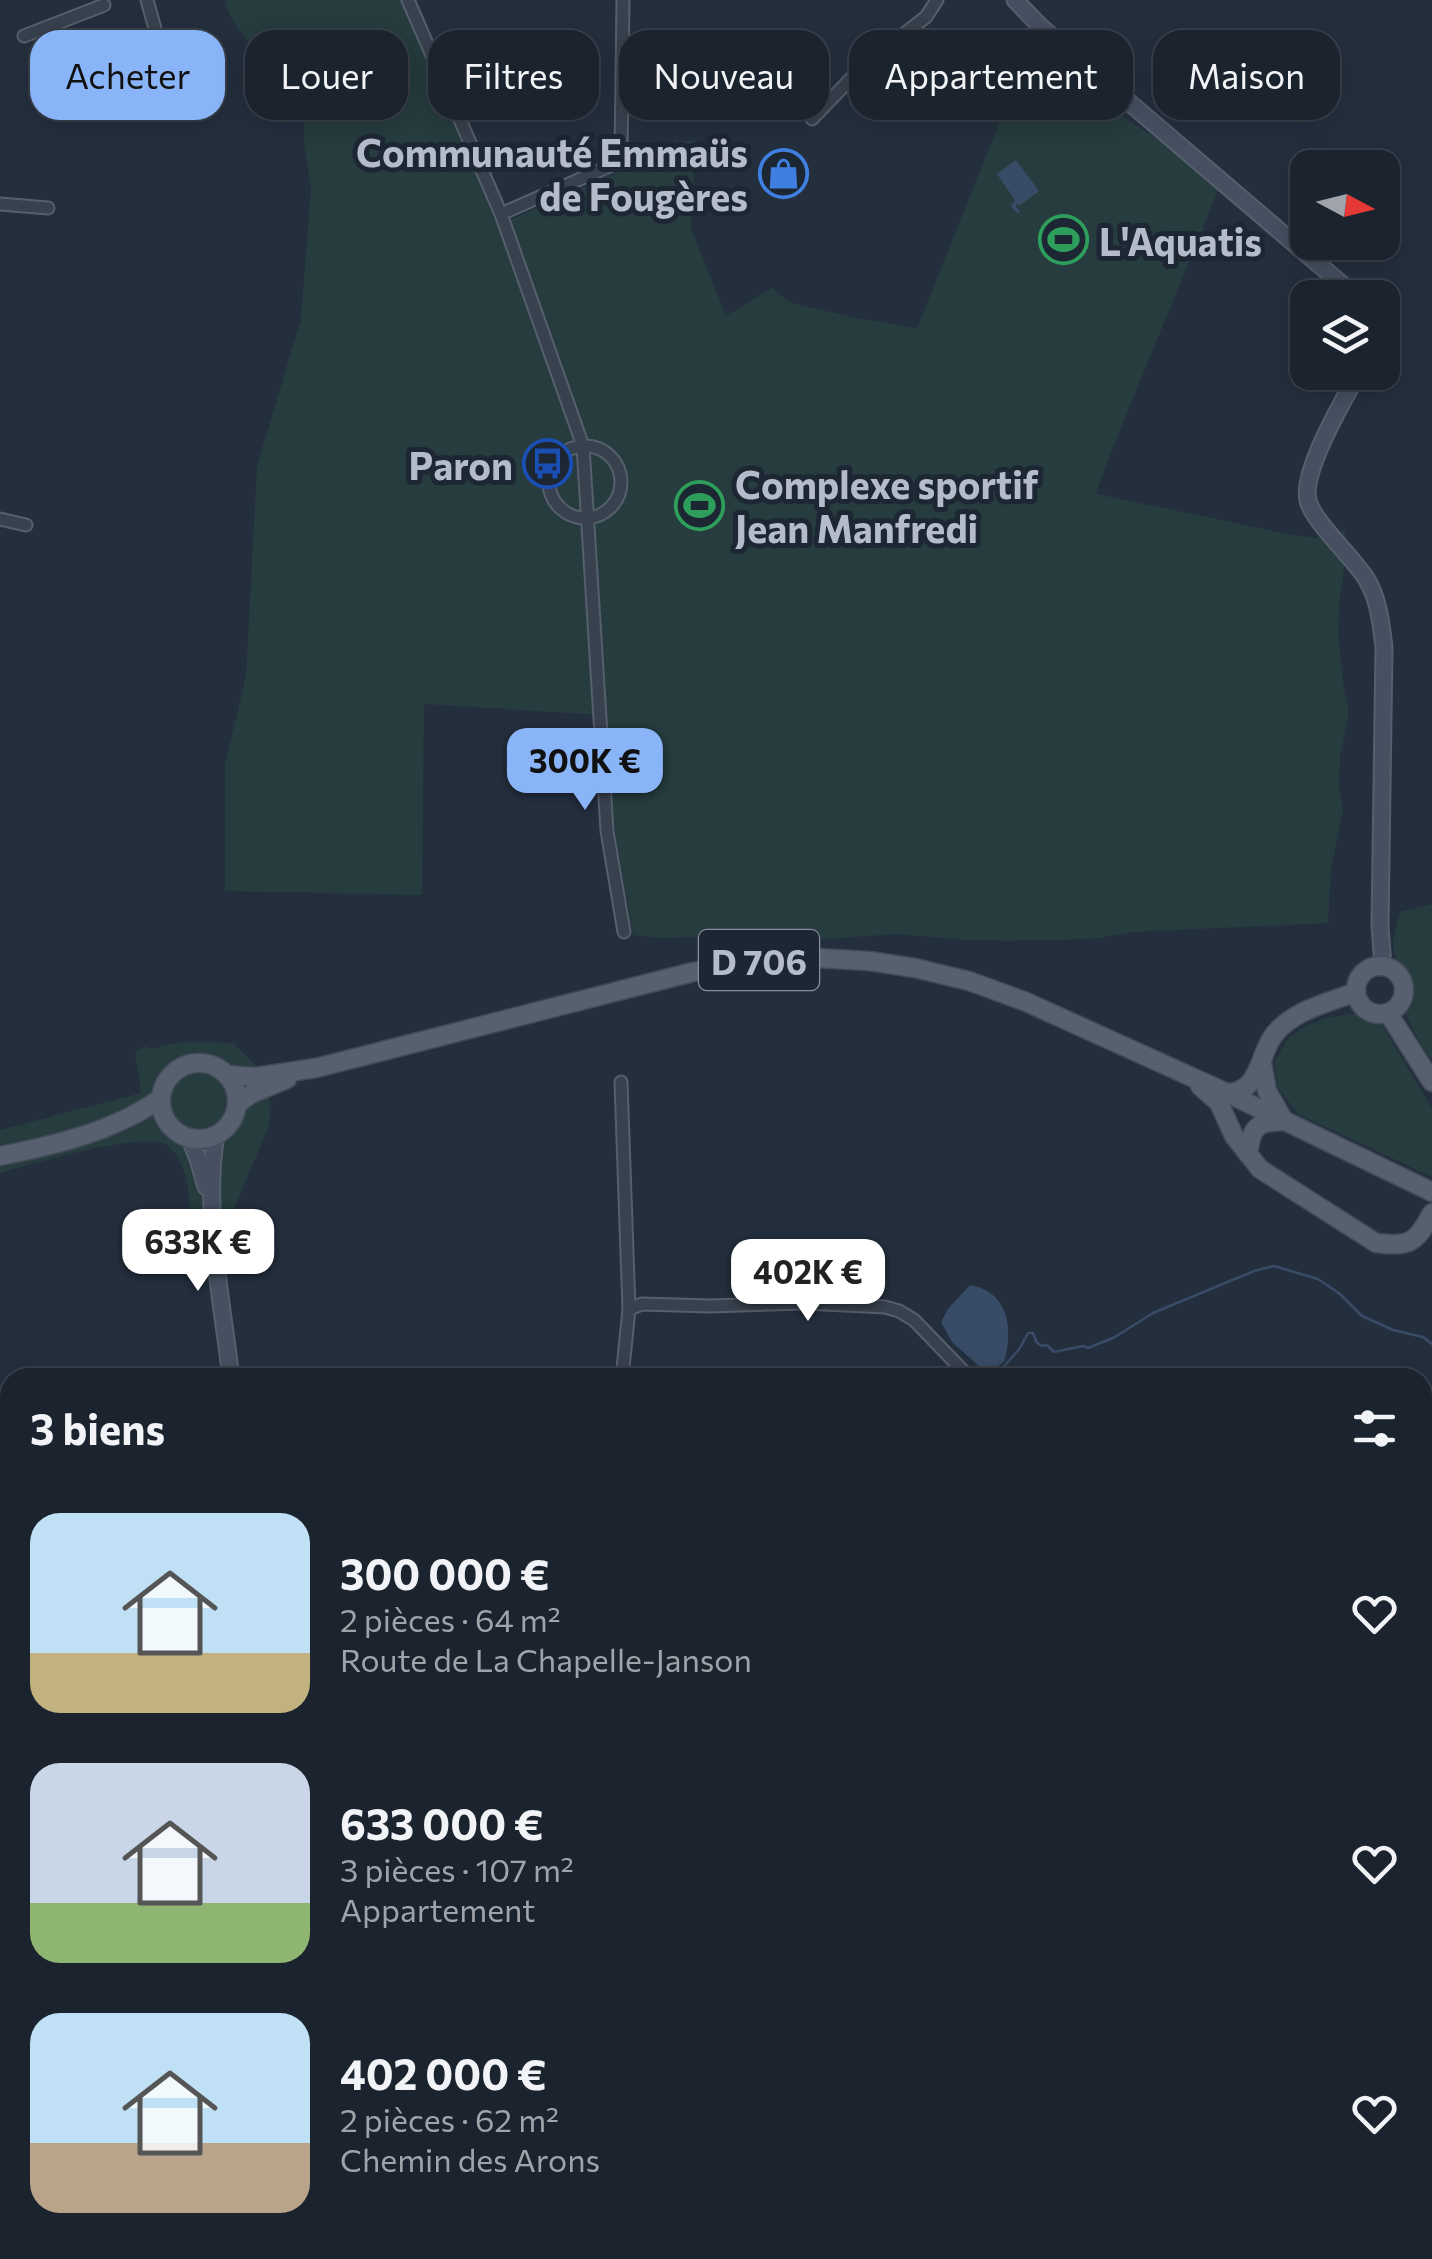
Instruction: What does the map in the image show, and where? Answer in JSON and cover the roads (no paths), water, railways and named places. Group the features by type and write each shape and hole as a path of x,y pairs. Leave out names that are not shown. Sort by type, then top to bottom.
{"main road":[{"name":"D 706","path":"227,1075 256,1076 316,1068 693,972 760,960 869,961 969,981 1024,1000 1227,1092 1429,1191"},
{"path":"1375,967 1383,967 1397,974 1404,988 1400,1003 1381,1014 1367,1010 1356,992 1361,976 1375,967"},
{"path":"1227,1092 1247,1088 1273,1037 1288,1020 1356,992"},
{"path":"1388,1013 1432,1082"},
{"path":"1248,1154 1250,1135 1256,1126 1284,1120 1267,1091 1262,1063"},
{"path":"191,1064 210,1065 227,1075 237,1104 230,1122 216,1135 188,1138 168,1123 162,1098 168,1078 191,1064"},
{"name":"D 706","path":"237,1104 251,1094 316,1068"},
{"path":"1192,1078 1219,1104 1234,1136 1260,1169 1376,1243 1398,1246 1420,1236 1432,1213"},
{"path":"0,1156 112,1126 162,1098"},
{"path":"112,1126 168,1123"}],"street":[{"path":"75,0 80,14"},
{"path":"147,0 155,30"},
{"path":"408,0 501,214 582,446 607,830 624,932"},
{"path":"501,214 612,165 621,154 623,0"},
{"path":"829,101 866,62 926,16 937,0"},
{"path":"1015,0 1041,28 1337,280"},
{"path":"24,36 104,4"},
{"path":"0,204 48,208"},
{"path":"1349,390 1308,481 1308,500 1368,581 1378,608 1384,647 1380,926 1383,967"},
{"path":"582,446 606,453 614,462 620,486 609,508 587,518 566,512 551,495 549,484 550,473 562,454 582,446"},
{"path":"0,519 26,525"},
{"path":"621,1082 629,1309 623,1368"},
{"path":"216,1135 211,1205 230,1368"},
{"path":"188,1138 211,1205"},
{"path":"629,1309 642,1304 885,1307 914,1320 960,1368"}],"water":[{"path":"1016,160 1039,191 1017,204 1018,214 1011,206 1015,200 997,174"},
{"path":"970,1285 993,1296 1001,1304 1008,1326 1004,1362 995,1368 981,1368 952,1342 941,1322"}],"waterway":[{"path":"1003,1368 1028,1333 1054,1352 1088,1348 1115,1337 1153,1313 1274,1266 1318,1279 1362,1316 1393,1330 1423,1337 1432,1344"}],"place":[{"name":"Communauté Emmaüs de Fougères","path":"783,173"},
{"name":"L'Aquatis","path":"1064,240"},
{"name":"Paron","path":"548,464"},
{"name":"Complexe sportif Jean Manfredi","path":"700,505"}]}
